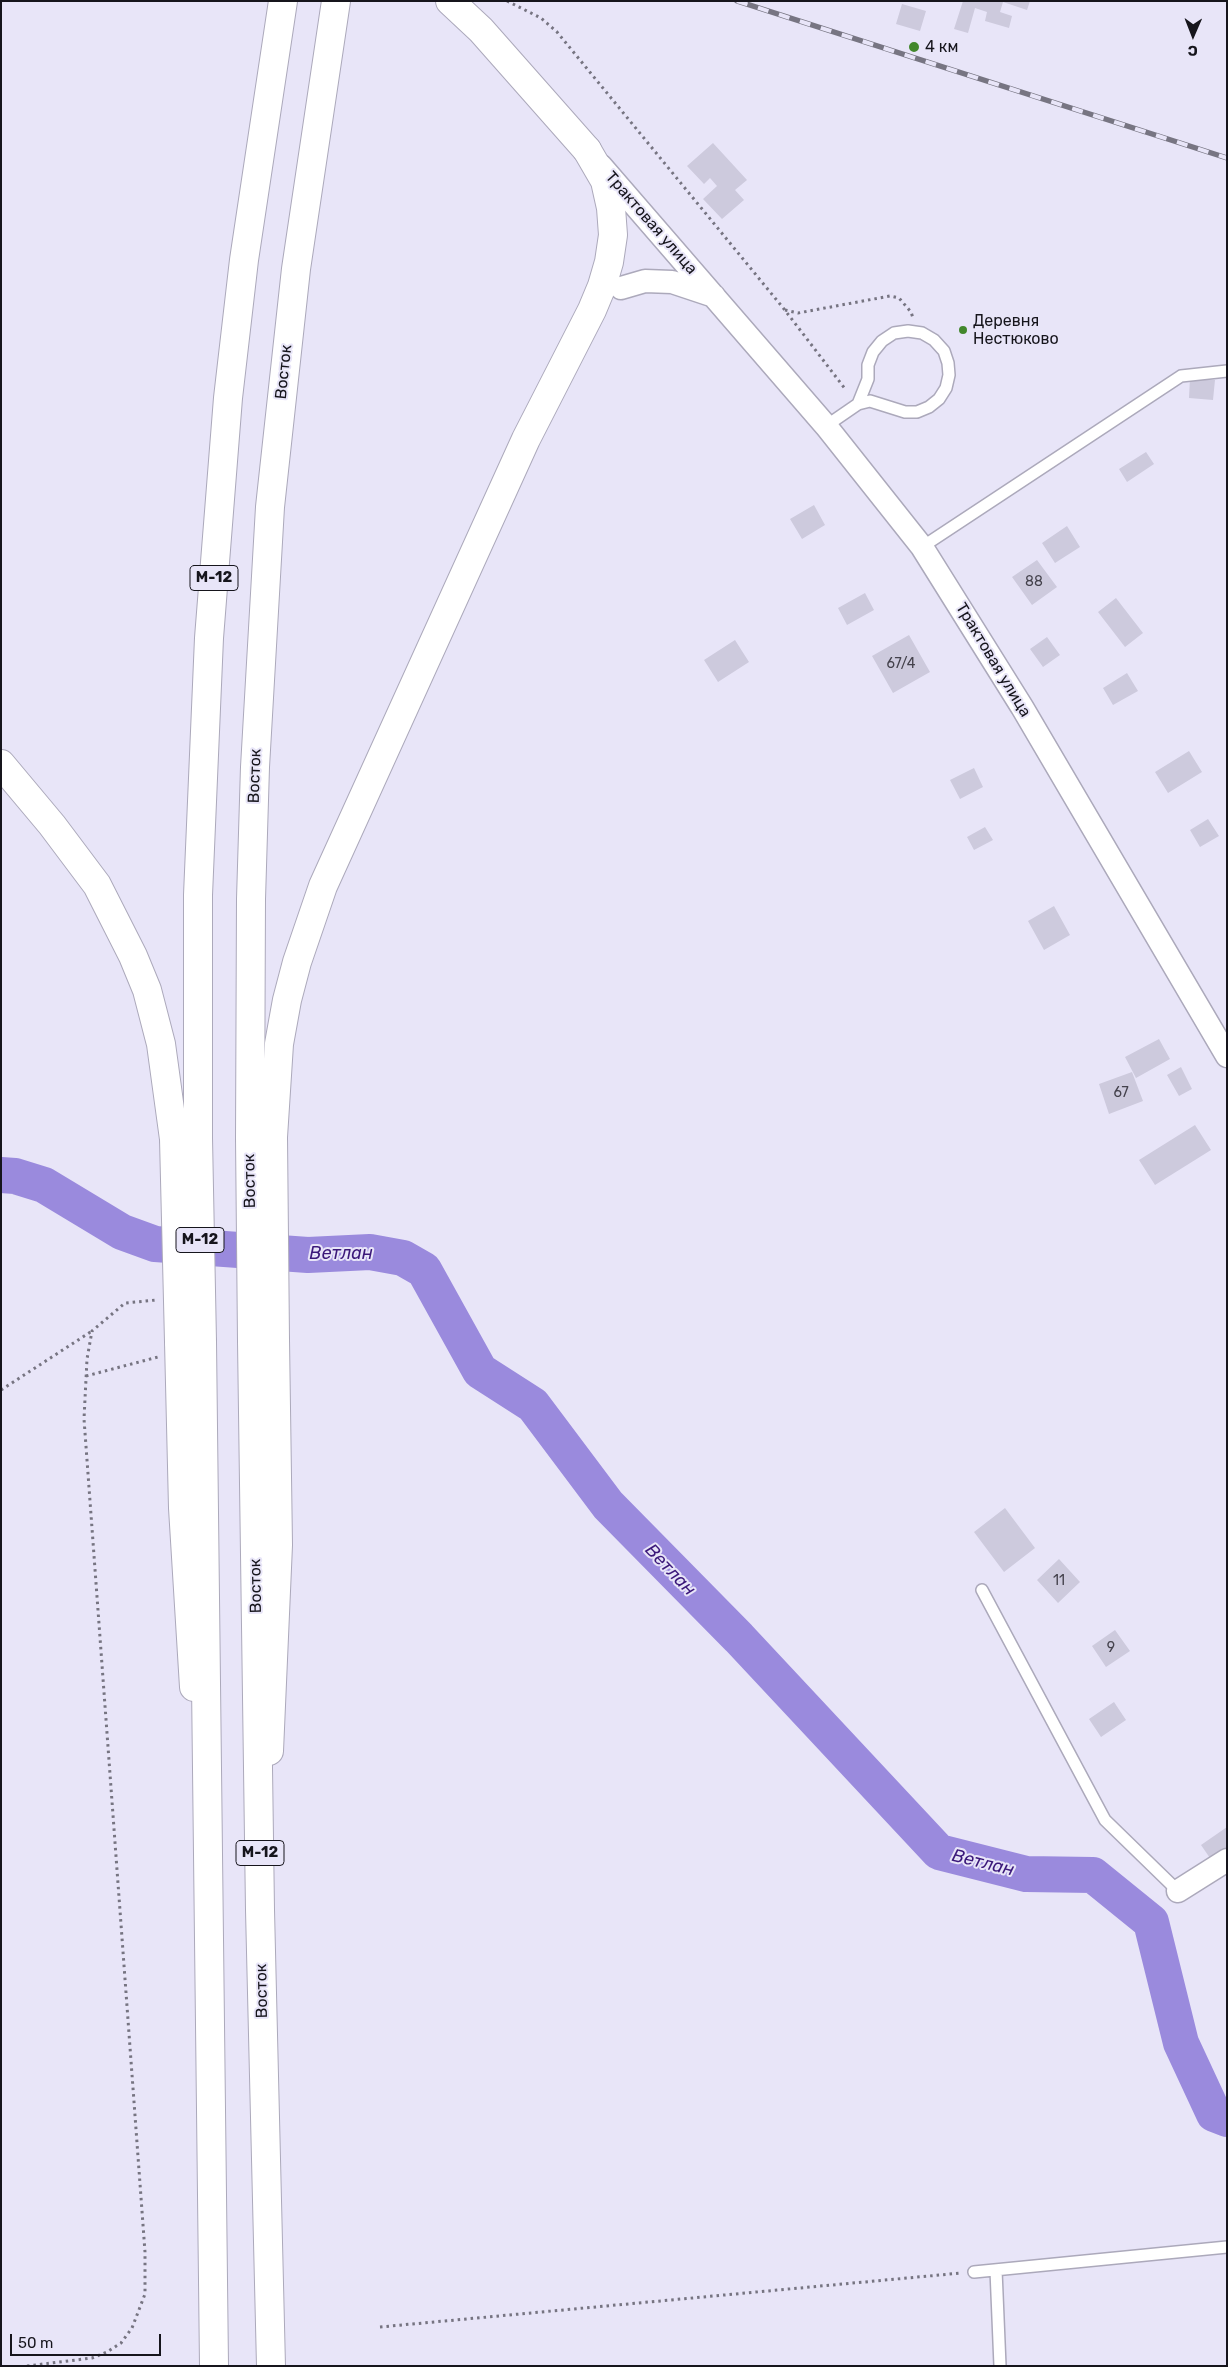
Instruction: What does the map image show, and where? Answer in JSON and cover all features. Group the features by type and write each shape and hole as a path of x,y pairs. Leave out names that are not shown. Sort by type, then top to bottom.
{"main road":[{"name":"Восток","path":"271,2366 260,1910 264,1341 261,1137 251,899 255,767 270,516 296,269 336,1"},
{"path":"261,1137 276,1068 287,1000 303,944 324,886 526,439 592,310 609,262 612,235 611,208 604,182 587,150 481,30 450,1"},
{"name":"М-12","path":"214,2366 209,1909 181,1346 186,1139 209,638 228,407 244,260 282,11"},
{"path":"1,764 52,825 97,885 134,956 147,990 186,1139"}],"street":[{"name":"Трактовая улица","path":"587,150 826,426 922,547 1022,707 1227,1056"},
{"name":"Трактовая улица","path":"621,288 645,281 672,282 715,296"},
{"path":"1178,1891 1227,1860"}],"lane":[{"path":"826,426 858,404 870,401 904,412 917,412 929,407 939,399 946,388 949,376 948,363 944,351 934,340 918,332 908,331 894,334 882,341 873,352 868,365 868,379 858,404"},
{"path":"922,547 1181,376 1227,371"},
{"path":"982,1590 1105,1820 1178,1891"},
{"path":"974,2272 1227,2248"},
{"path":"996,2270 1000,2366"}],"path":[{"path":"507,1 541,18 557,32 784,309 858,404"},
{"path":"784,309 798,313 890,296 899,298 911,312 918,332"},
{"path":"1,1390 92,1331 125,1303 164,1300"},
{"path":"27,2366 92,2358 108,2352 121,2343 132,2328 140,2310 145,2294 146,2280 84,1419 86,1376 92,1331"},
{"path":"86,1376 181,1346"},
{"path":"380,2327 974,2272"}],"building":[{"path":"963,1 1030,1 1027,10 1003,2 1000,12 1012,16 1009,28 985,21 987,12 975,8 968,33 954,29"},
{"path":"902,4 926,11 920,31 896,24"},
{"path":"713,143 747,180 735,190 744,200 722,219 703,199 717,186 710,178 704,184 687,166"},
{"path":"1190,378 1215,380 1213,400 1189,398"},
{"path":"1146,452 1154,464 1127,482 1119,469"},
{"path":"814,505 825,525 802,539 790,519"},
{"path":"1067,526 1080,547 1055,563 1042,543"},
{"path":"1037,560 1057,587 1032,605 1012,577"},
{"path":"865,593 874,610 847,625 838,608"},
{"path":"1116,598 1143,633 1125,647 1098,612"},
{"path":"909,635 930,672 893,693 872,656"},
{"path":"1047,637 1060,655 1043,667 1030,649"},
{"path":"735,640 749,662 718,682 704,660"},
{"path":"1127,673 1138,691 1113,705 1103,688"},
{"path":"1189,751 1202,772 1168,793 1155,772"},
{"path":"974,768 983,787 960,799 950,780"},
{"path":"1208,819 1219,836 1200,847 1190,830"},
{"path":"985,827 993,840 974,850 967,837"},
{"path":"1054,906 1070,935 1044,950 1028,921"},
{"path":"1159,1039 1170,1059 1136,1078 1125,1057"},
{"path":"1181,1067 1192,1089 1179,1096 1167,1075"},
{"path":"1132,1072 1143,1101 1109,1114 1099,1084"},
{"path":"1195,1125 1211,1150 1155,1185 1139,1160"},
{"path":"1005,1508 1035,1548 1004,1572 974,1532"},
{"path":"1059,1559 1080,1582 1058,1603 1037,1580"},
{"path":"1115,1630 1130,1651 1106,1667 1092,1646"},
{"path":"1114,1702 1126,1720 1101,1737 1089,1719"},
{"path":"1227,1827 1227,1851 1212,1861 1201,1845"}],"waterway":[{"name":"Ветлан","path":"1,1175 15,1176 44,1185 122,1232 155,1244 308,1255 370,1252 403,1258 424,1270 480,1371 533,1405 608,1505 739,1638 939,1852 1026,1874 1093,1875 1151,1922 1181,2043 1214,2114 1227,2119"}],"railway":[{"path":"737,1 1227,158"}],"place":[{"name":"4 км","path":"914,47"},
{"name":"Деревня Нестюково","path":"963,330"}]}
